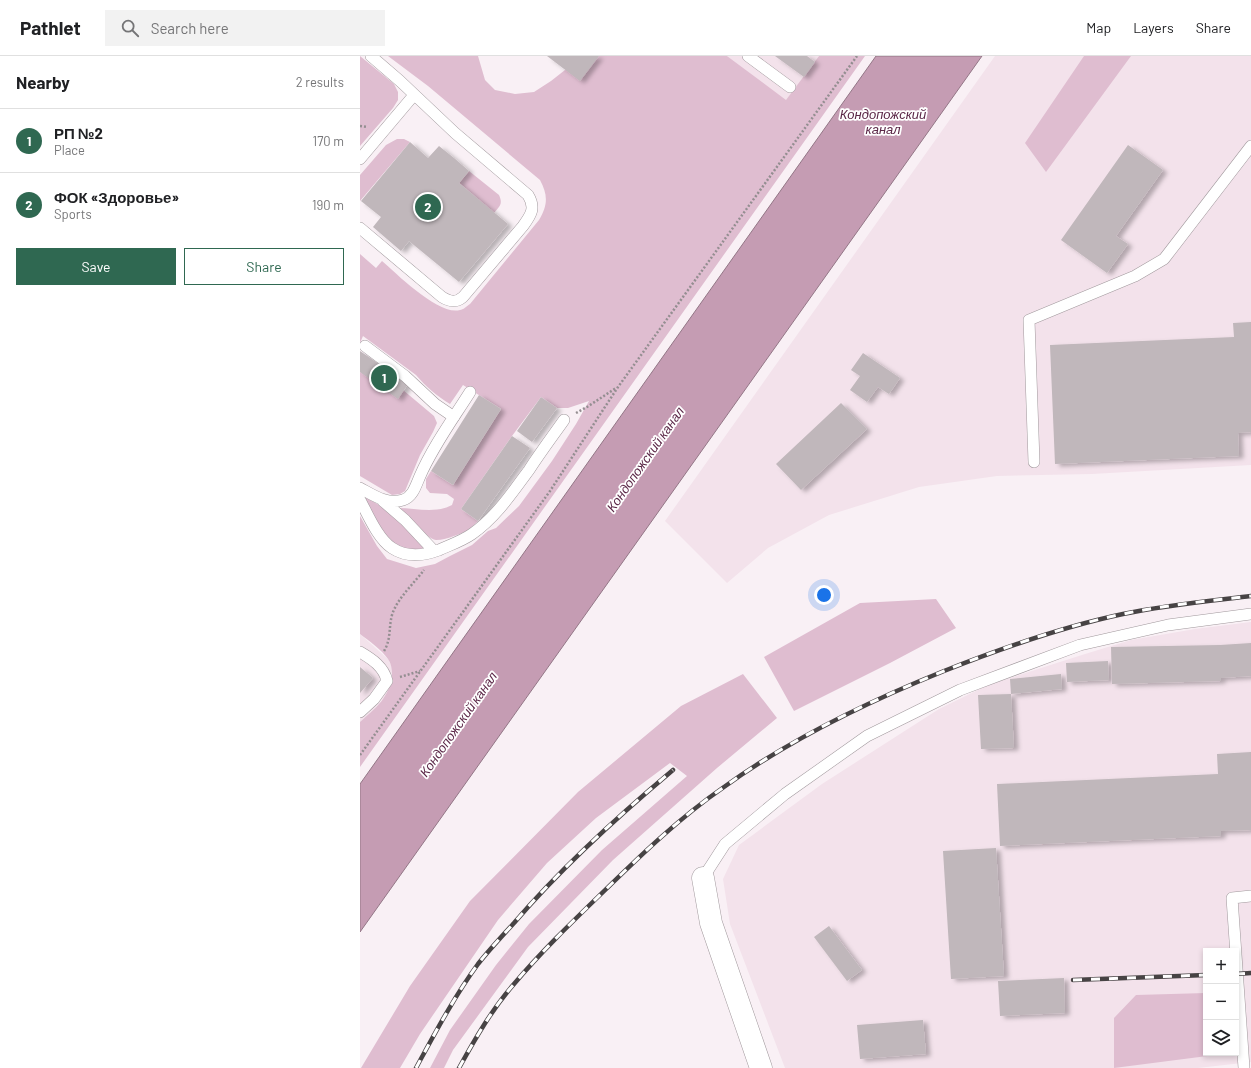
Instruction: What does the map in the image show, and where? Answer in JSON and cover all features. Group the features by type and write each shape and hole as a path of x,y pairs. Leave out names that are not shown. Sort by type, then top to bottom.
{"street":[{"path":"703,878 711,923 761,1068"}],"lane":[{"path":"360,228 442,297 448,300 459,301 523,226 533,210 533,202 528,195 450,129 371,56"},
{"path":"748,56 790,87"},
{"path":"360,159 414,95"},
{"path":"1034,462 1029,320 1136,276 1164,259 1251,146"},
{"path":"365,346 405,376 435,404 454,417"},
{"path":"384,501 403,500 412,494 428,458 470,392"},
{"path":"360,500 379,534 391,548 407,555 424,554 434,551 461,540 472,533 494,514 515,489 564,420"},
{"path":"360,488 384,501 405,520 434,551"},
{"path":"703,878 725,844 785,794 867,736 960,690 1080,645 1168,625 1251,614"},
{"path":"360,652 375,663 386,675 387,682 374,699 360,712"},
{"path":"1244,1068 1232,898 1251,896"}],"path":[{"path":"360,755 550,491 618,387 857,56"},
{"path":"564,420 618,387"},
{"path":"375,663 387,646 390,636 393,612 398,603 428,565 434,551"}],"shaded area":[{"path":"360,56 394,84 398,92 398,100 393,108 360,146"},
{"path":"388,56 478,56 485,80 495,90 515,94 534,92 565,70 599,56 727,56 786,100 819,56 865,56 360,767 360,722 377,707 385,696 391,682 392,668 385,656 360,634 360,516 377,546 387,559 416,568 435,564 472,545 488,531 496,528 519,506 552,461 589,401 568,408 557,408 541,397 461,509 478,521 461,534 436,540 422,531 398,508 432,510 446,508 452,505 454,499 447,494 430,493 426,488 426,479 431,471 453,485 501,409 463,385 450,404 432,391 416,375 363,336 360,343 360,254 376,268 382,261 430,301 451,310 461,310 470,304 539,220 544,210 546,195 540,180 428,86"},
{"path":"727,56 819,56 786,101"},
{"path":"995,56 1251,56 1251,465 1092,474 997,476 919,487 829,515 768,548 727,583 665,521"},
{"path":"1084,56 1131,56 1046,172 1025,143"},
{"path":"397,139 404,139 410,142 360,201 360,175 386,145"},
{"path":"469,171 499,195 501,201 500,205 494,213 459,183"},
{"path":"360,372 403,390 434,416 437,423 420,455 405,491 400,494 392,495 360,476"},
{"path":"362,495 379,505 400,522 426,549 404,548 390,539 379,526"},
{"path":"936,599 956,628 794,711 764,657 860,603"},
{"path":"1251,622 1251,1062 1198,1068 785,1068 730,924 723,879 739,845 822,784 939,709 988,685 1131,640 1195,629"},
{"path":"360,634 389,660 392,669 391,684 385,696 360,727"},
{"path":"743,674 777,718 717,768 613,860 528,947 453,1050 444,1068 430,1068 450,1030 496,965 529,924 602,850 687,776 670,763 596,818 547,863 498,920 420,1034 400,1068 361,1068 410,986 470,901 578,792 681,706"},
{"path":"1203,993 1203,1056 1207,1056 1114,1068 1114,1018 1136,995"}],"water":[{"name":"Кондопожский канал","path":"876,56 982,56 360,932 360,784"}],"building":[{"path":"547,56 599,56 580,81"},
{"path":"775,56 807,56 815,62 804,77"},
{"path":"410,142 428,158 439,146 454,158 469,171 459,183 508,224 459,282 409,241 401,251 373,227 381,217 361,201"},
{"path":"1128,145 1163,170 1116,236 1128,244 1107,273 1061,240"},
{"path":"1251,322 1251,432 1238,433 1239,456 1055,464 1050,345 1234,337 1233,323"},
{"path":"360,351 408,384 398,399 360,372"},
{"path":"863,353 900,378 889,394 878,387 867,402 850,390 860,376 851,370"},
{"path":"479,395 501,409 453,485 431,471"},
{"path":"541,397 557,408 532,442 517,431"},
{"path":"841,403 867,429 801,490 776,464"},
{"path":"512,436 530,448 478,521 461,509"},
{"path":"1251,643 1251,676 1221,678 1221,681 1112,684 1111,647"},
{"path":"1108,661 1109,680 1067,682 1066,663"},
{"path":"360,667 373,678 360,693"},
{"path":"1061,674 1062,689 1011,694 1010,679"},
{"path":"1011,694 1014,748 981,749 978,695"},
{"path":"1251,752 1251,830 1221,831 1221,836 1000,846 997,784 1218,774 1217,754"},
{"path":"996,848 1004,976 951,979 943,851"},
{"path":"829,926 862,970 847,981 814,937"},
{"path":"1064,978 1065,1013 1000,1016 998,981"},
{"path":"923,1020 926,1054 860,1059 857,1025"}],"railway":[{"path":"459,1068 484,1024 498,1004 567,927 630,866 691,811 750,769 776,753 858,708 966,662 1010,646 1100,619 1155,608 1251,596"},
{"path":"416,1068 461,989 491,948 532,902 571,862 611,824 673,770"},
{"path":"1239,974 1251,973"},
{"path":"1073,980 1203,975"}],"place":[{"name":"ФОК «Здоровье»","path":"428,207"},
{"name":"РП №2","path":"384,378"}]}
